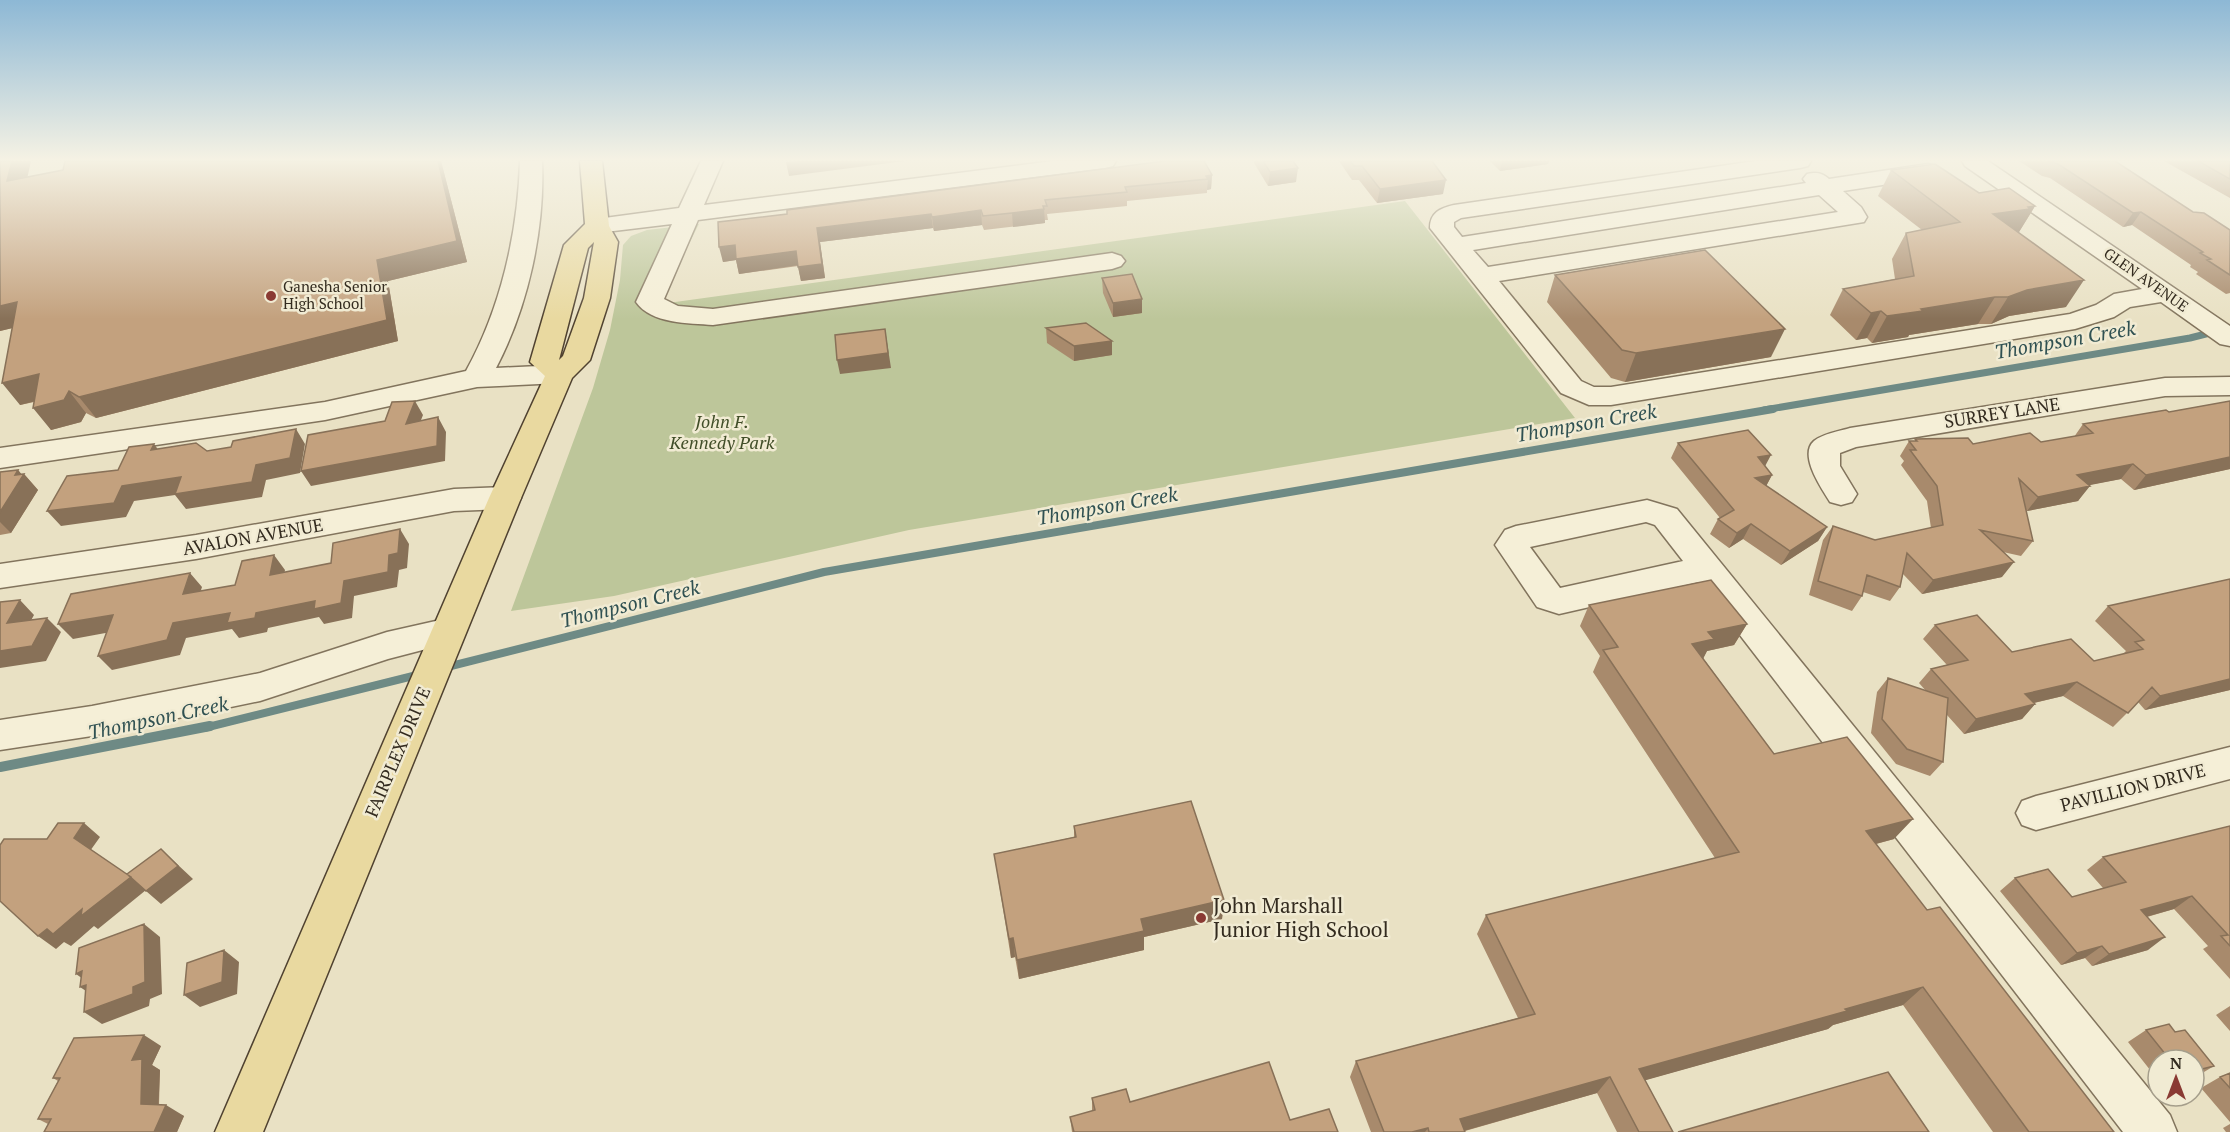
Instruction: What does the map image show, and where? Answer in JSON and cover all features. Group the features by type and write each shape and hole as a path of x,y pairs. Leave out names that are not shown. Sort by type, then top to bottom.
{"main road":[{"name":"FAIRPLEX DRIVE","path":"239,1132 505,498 560,374 576,360 597,298 606,243 597,226 596,214"}],"street":[{"path":"477,378 486,364 512,288 526,232 527,214"},
{"path":"597,226 683,214"},
{"path":"689,214 649,302 673,313 712,316 1112,261"},
{"path":"1451,214 1442,219 1442,228 1571,387 1589,396 1611,396 2075,321 2105,311 2122,300 2165,294"},
{"path":"1456,245 1658,214"},
{"path":"1482,276 1855,217 1852,214"},
{"name":"GLEN AVENUE","path":"2049,214 2165,294 2212,316 2230,338"},
{"path":"0,458 325,411 477,378 560,374"},
{"name":"SURREY LANE","path":"1841,494 1825,466 1825,448 1850,438 2166,387 2230,386"},
{"name":"AVALON AVENUE","path":"0,576 196,547 454,500 505,498"},
{"path":"1706,568 1559,601 1549,598 1510,545 1516,538 1647,511 1666,517 2153,1132"},
{"path":"0,735 92,721 260,687 387,646 446,638"},
{"name":"PAVILLION DRIVE","path":"2036,813 2230,763"}],"green space":[{"name":"John F. Kennedy Park","path":"1312,214 1415,214 1575,418 909,530 614,596 511,611 593,388 610,330 620,280 623,245 631,236 647,230 699,224 663,295 668,303"}],"building":[{"path":"0,214 451,214 457,241 377,260 387,320 79,397 69,391 64,400 33,408 39,374 2,383 17,302 0,306"},
{"path":"787,214 954,214 932,217 931,214 817,228 822,264 798,267 796,251 736,259 735,245 719,247 718,222"},
{"path":"1949,214 1994,214 2084,280 2027,290 2008,297 1995,297 1887,316 1881,311 1871,313 1843,289 1914,276 1906,233 1960,222"},
{"path":"2144,214 2205,214 2230,230 2230,275 2207,260 2211,259 2200,253 2203,252"},
{"path":"1705,250 1785,329 1636,353 1622,350 1555,275"},
{"path":"1132,274 1142,299 1113,303 1102,278"},
{"path":"1086,323 1112,341 1074,346 1046,328"},
{"path":"885,329 888,353 837,360 835,335"},
{"path":"415,401 406,424 438,417 437,446 301,471 308,435 385,421 392,402"},
{"path":"2230,401 2230,457 2146,475 2133,464 2077,475 2090,486 2038,497 2019,479 2033,541 1980,530 2014,562 1933,580 1907,553 1900,587 1867,575 1862,596 1818,581 1833,526 1875,540 1943,525 1937,486 1910,450 1916,450 1909,441 1968,438 1973,444 2030,433 2041,442 2093,433 2083,424"},
{"path":"296,429 290,458 256,465 252,482 175,494 181,477 122,486 114,503 47,511 67,476 118,470 129,447 154,444 151,450 196,443 207,451 231,447 233,441"},
{"path":"1748,430 1771,455 1758,457 1772,475 1755,478 1827,527 1790,551 1751,524 1737,533 1718,519 1734,510 1678,443"},
{"path":"18,470 15,475 24,474 0,512 0,472"},
{"path":"400,529 398,553 389,555 388,572 344,581 341,603 314,609 315,601 256,613 255,618 227,623 230,613 173,623 167,640 98,656 113,615 58,624 71,594 190,573 183,594 235,585 242,561 274,555 270,575 331,563 333,543"},
{"path":"2230,579 2230,679 2160,696 2152,687 2128,713 2077,682 2025,694 2035,704 1976,719 1931,669 1968,660 1935,625 1977,615 2012,652 2071,639 2094,661 2143,649 2135,642 2144,640 2108,606"},
{"path":"1711,580 1747,624 1708,632 1714,639 1692,644 1774,754 1847,737 1913,819 1866,831 1927,910 1940,907 2114,1132 2029,1132 1923,987 1845,1009 1847,1011 1639,1069 1673,1132 1639,1132 1610,1077 1460,1119 1465,1132 1429,1132 1428,1128 1412,1132 1384,1132 1356,1061 1535,1014 1486,915 1739,852 1603,650 1618,647 1589,605"},
{"path":"20,600 7,623 47,618 32,646 0,651 0,602"},
{"path":"1888,678 1948,698 1943,762 1907,749 1882,719"},
{"path":"1191,801 1224,900 1141,919 1144,931 1017,960 1013,938 1009,939 994,854 1076,837 1074,826"},
{"path":"58,823 84,823 74,838 131,877 81,916 82,909 53,934 47,929 38,936 0,901 0,845 4,839 47,839"},
{"path":"2230,826 2230,946 2221,936 2228,935 2192,896 2141,910 2165,937 2109,954 2102,946 2077,953 2015,878 2048,869 2072,897 2126,882 2103,857"},
{"path":"161,849 178,866 146,891 127,874"},
{"path":"144,924 145,982 133,987 133,994 84,1012 86,985 80,987 82,971 76,974 79,948"},
{"path":"224,950 222,982 184,995 187,963"},
{"path":"2169,1024 2175,1032 2185,1030 2200,1048 2160,1048 2146,1030"},
{"path":"144,1035 132,1060 142,1059 141,1104 166,1105 154,1132 44,1132 51,1119 38,1119 60,1078 53,1078 74,1038"},
{"path":"2206,1056 2214,1066 2206,1068"},
{"path":"1269,1062 1290,1120 1329,1109 1338,1132 1074,1132 1070,1117 1095,1110 1092,1098 1126,1089 1130,1102"},
{"path":"1888,1072 1929,1132 1678,1132"},
{"path":"2230,1073 2230,1088 2220,1077"}],"waterway":[{"name":"Thompson Creek","path":"1764,410 2190,338 2230,328"},
{"name":"Thompson Creek","path":"443,668 824,572 1773,409"},
{"name":"Thompson Creek","path":"204,728 421,674"},
{"name":"Thompson Creek","path":"0,767 210,726"}],"place":[{"name":"Ganesha Senior High School","path":"271,296"},
{"name":"John Marshall Junior High School","path":"1201,918"}]}
